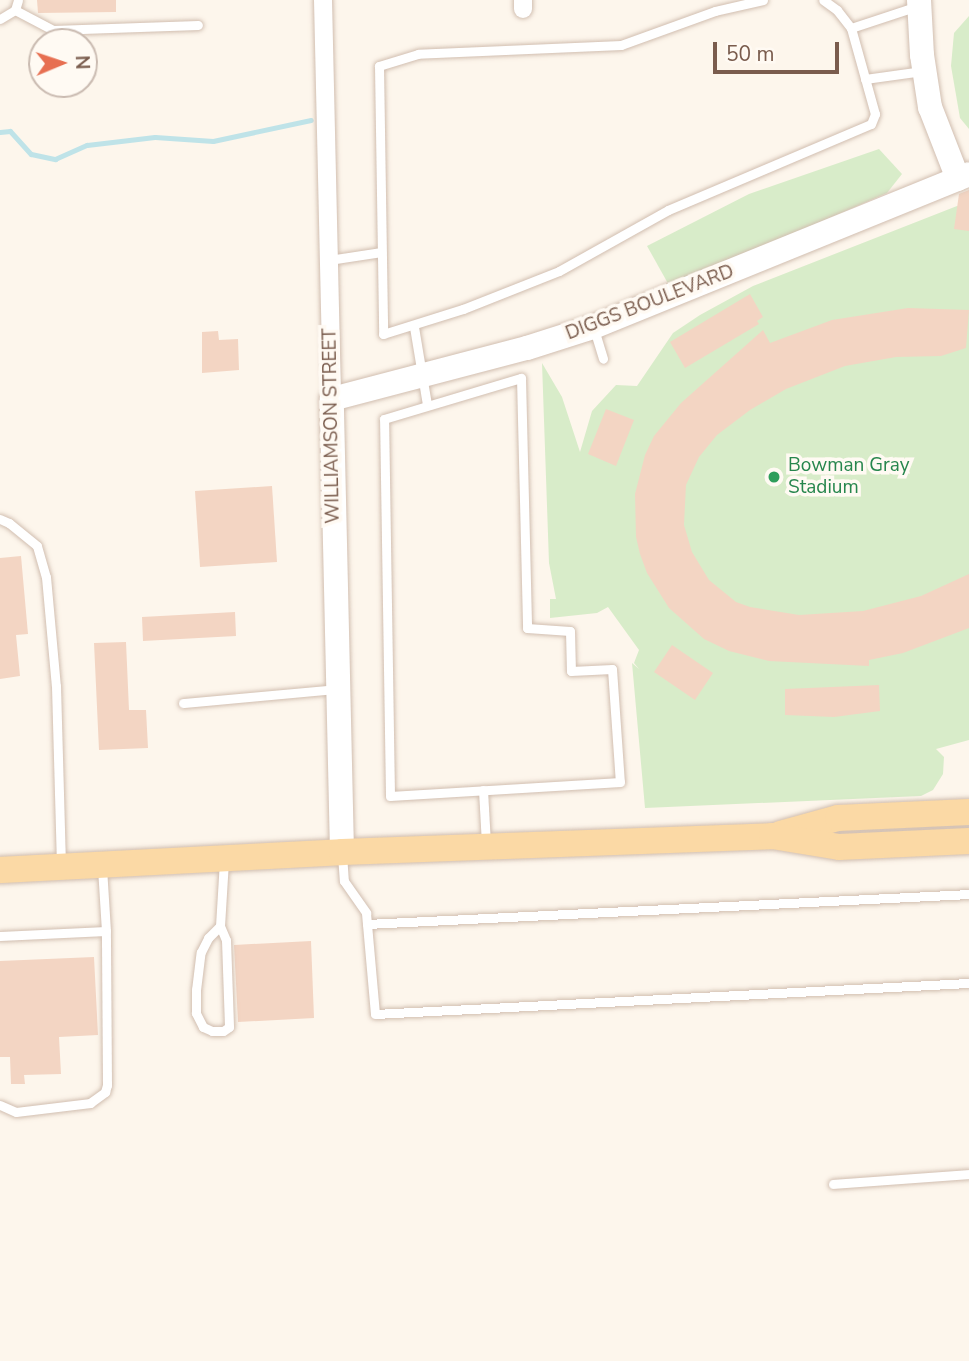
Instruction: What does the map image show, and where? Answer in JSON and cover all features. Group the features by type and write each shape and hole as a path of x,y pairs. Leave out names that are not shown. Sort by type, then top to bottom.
{"main road":[{"path":"772,836 838,818 969,811"},
{"path":"0,870 342,852 772,836 839,847 969,841"}],"street":[{"name":"WILLIAMSON STREET","path":"323,0 342,852"},
{"name":"DIGGS BOULEVARD","path":"332,399 593,327 964,176 936,127 924,71 919,3"}],"lane":[{"path":"0,19 15,10 18,0"},
{"path":"763,0 715,11 621,45 418,54 379,66 383,334 414,327 559,271 668,210 871,124 875,114 851,29 837,10 823,0"},
{"path":"851,29 919,3"},
{"path":"15,10 53,30 198,25"},
{"path":"865,79 924,71"},
{"path":"329,260 381,252"},
{"path":"414,327 427,405"},
{"path":"593,327 603,359"},
{"path":"521,378 527,628 570,631 572,671 612,669 620,782 390,796 384,419 427,405 521,378"},
{"path":"0,519 37,546 46,577 56,686 61,865"},
{"path":"183,703 338,689"},
{"path":"483,790 486,847"},
{"path":"342,852 344,881 366,913 375,1014 969,983"},
{"path":"220,926 208,938 197,969 196,1013 203,1027 212,1031 223,1031 229,1027 226,940 220,926 224,858"},
{"path":"0,1105 16,1112 90,1103 105,1093 106,931 102,863"},
{"path":"367,924 969,894"},
{"path":"0,936 106,931"},
{"path":"833,1184 969,1174"}],"green space":[{"path":"969,16 969,129 960,118 951,66 954,33"},
{"path":"879,149 902,174 887,193 670,287 647,246 749,194"},
{"name":"Bowman Gray Stadium","path":"957,206 969,207 969,740 936,749 944,757 943,774 933,790 921,796 645,808 632,663 639,669 634,663 639,650 608,607 597,613 550,618 550,599 556,599 549,563 542,363 562,397 580,452 592,411 616,385 637,386 673,333 700,315 753,286"}],"building":[{"path":"37,0 116,0 116,12 38,13"},
{"path":"969,190 969,231 954,229 959,194"},
{"path":"750,294 763,317 757,321 759,324 685,368 670,342"},
{"path":"908,308 969,310 966,348 941,356 896,357 845,366 786,389 750,410 717,435 699,457 686,485 684,525 692,552 709,580 736,602 799,615 863,611 921,596 969,574 969,628 903,653 869,660 869,666 769,661 729,651 704,639 669,608 647,573 640,554 636,537 635,494 645,455 654,436 681,403 763,330 770,343 832,320"},
{"path":"218,331 219,340 238,339 239,370 202,373 202,332"},
{"path":"606,409 634,420 616,466 588,454"},
{"path":"272,486 277,562 200,567 195,491"},
{"path":"21,556 28,634 16,635 20,676 0,679 0,558"},
{"path":"235,612 236,636 143,641 142,617"},
{"path":"126,642 129,710 146,710 148,748 99,750 94,643"},
{"path":"672,645 713,673 695,700 654,672"},
{"path":"879,685 880,711 834,717 785,715 785,689"},
{"path":"311,941 314,1018 238,1022 234,945"},
{"path":"94,957 98,1035 59,1037 61,1074 24,1075 25,1084 11,1084 10,1057 0,1057 0,961"}],"waterway":[{"path":"0,132 10,131 31,154 55,159 87,145 155,137 213,141 311,120"}],"place":[{"name":"Bowman Gray Stadium","path":"774,477"}]}
